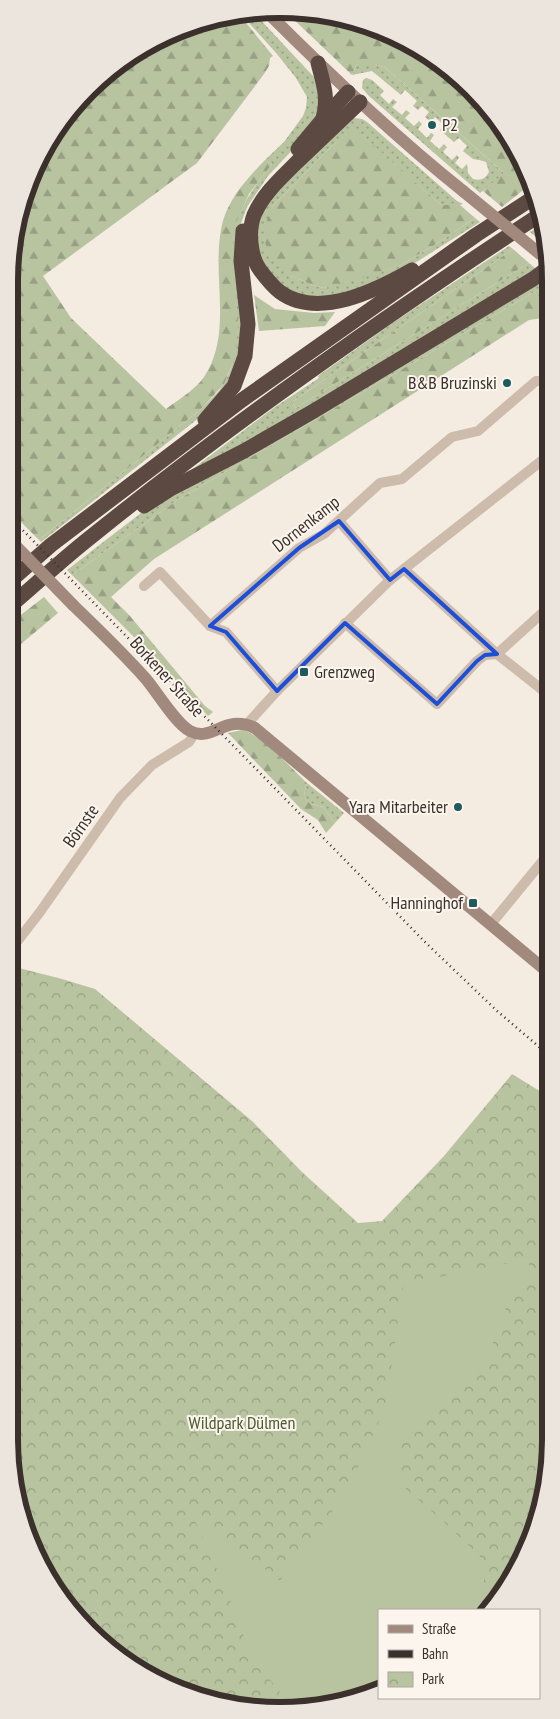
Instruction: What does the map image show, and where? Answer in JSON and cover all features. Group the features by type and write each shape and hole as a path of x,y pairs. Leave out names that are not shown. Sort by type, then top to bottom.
{"highway":[{"path":"318,63 326,96 323,119"},
{"path":"162,461 213,412 234,386 245,356 248,324 241,261 243,230 248,213 260,194 323,119 354,97"},
{"path":"354,97 262,200 254,216 251,234 257,266 269,282 281,293 294,299 324,303 358,296 402,276 476,234 530,200"},
{"path":"18,599 91,536 295,381 424,290 535,218"},
{"path":"18,574 51,545 303,356 476,234"},
{"path":"91,536 129,518 172,488 244,451 312,412 542,272"}],"street":[{"path":"273,18 354,97 416,153 541,256"},
{"name":"Dornenkamp","path":"210,626 299,548 324,534 380,482 402,479 452,437 478,431 536,381 542,381"},
{"path":"542,461 390,580 277,690 246,724 264,735 542,967"},
{"path":"339,521 390,580"},
{"name":"Borkener Straße","path":"18,548 147,680 182,726 195,733 207,733 227,724 239,722 246,724"},
{"path":"404,569 497,654 542,690"},
{"path":"144,586 160,572 210,626 226,632 277,690"},
{"path":"345,623 437,704 477,661 485,655 497,654 542,613"},
{"name":"Börnste","path":"18,941 35,920 120,798 152,765 189,742 195,733"},
{"path":"491,924 542,862"}],"highlighted area":[{"path":"339,521 390,580 404,569 497,654 485,655 477,661 437,704 345,623 277,691 226,632 210,626 299,548"}],"green space":[{"path":"259,18 314,77 323,105 297,145 268,176 247,207 240,226 243,337 230,383 209,410 41,542 39,540 201,409 222,387 232,366 236,349 237,314 233,241 238,219 247,200 272,164 265,160 284,142 303,116 306,108 307,97 296,78 246,20"},
{"path":"292,18 348,26 364,31 411,53 440,72 466,94 488,120 507,149 526,188 502,207 483,191 504,173 386,68 375,64 357,64 352,75"},
{"path":"244,20 273,56 270,58 269,66 264,74 197,163 43,276 71,318 166,409 200,382 213,360 218,343 220,324 219,248 221,230 232,200 265,160 272,164 249,194 238,218 233,241 238,324 236,356 224,384 201,409 39,540 18,519 18,263 26,212 37,180 53,149 72,120 94,94 120,72 149,53 180,37 212,26"},
{"path":"357,64 375,64 386,68 505,174 480,193 369,96 362,88 363,80 366,78 372,80 384,91 380,95 389,104 393,99 397,102 392,107 402,115 406,110 410,113 405,118 414,126 419,121 422,124 418,129 427,138 431,133 434,135 430,141 439,149 444,144 447,147 443,152 452,160 457,155 459,158 455,163 462,169 467,164 468,173 473,179 481,180 489,172 486,162 473,159 463,151 467,146 459,138 454,142 440,130 444,125 435,117 431,122 425,117 429,112 422,106 418,110 413,106 417,101 405,90 401,95 372,71 352,75"},
{"path":"353,118 362,119 367,122 457,201 463,204 441,205 354,129 331,147 272,207 292,276 324,288 399,266 475,218 480,222 385,280 348,295 302,298 270,277 254,238 265,200"},
{"path":"354,128 441,205 460,205 475,218 399,266 324,288 312,285 285,271 268,252 264,229 272,207 331,147"},
{"path":"537,228 539,239 530,232"},
{"path":"509,246 513,249 292,402 296,408 529,263 536,269 274,431 186,474 275,407 319,378 318,376 394,322"},
{"path":"513,249 529,263 296,408 292,402"},
{"path":"542,281 542,291 536,291 179,499 72,575 67,570 141,513"},
{"path":"536,291 542,291 542,318 529,320 154,559 111,597 130,616 205,706 213,712 208,716 157,660 72,575 179,499"},
{"path":"254,295 275,309 314,313 335,312 325,326 259,331"},
{"path":"44,597 58,613 18,646 18,617"},
{"path":"242,730 250,733 267,745 307,783 305,797 307,800 323,807 335,823 326,833 318,820 301,809 228,733"},
{"path":"307,783 344,813 335,823 323,807 307,800 305,789"},
{"name":"Wildpark Dülmen","path":"18,968 95,989 252,1121 302,1172 358,1223 382,1221 444,1156 512,1074 542,1092 542,1456 534,1507 529,1523 515,1555 498,1585 480,1609 378,1609 378,1683 348,1693 280,1702 246,1699 212,1693 180,1682 134,1657 94,1625 62,1585 37,1539 31,1523 20,1473 18,1456"},
{"path":"524,1260 538,1273 513,1292 501,1319 486,1363 437,1403 398,1446 398,1482 486,1562 481,1607 480,1609 378,1609 378,1683 348,1693 287,1702 263,1671 246,1642 225,1587 191,1512 280,1581 346,1493 386,1406 403,1286 419,1281"}],"waterway":[{"path":"128,66 133,67 134,62"}],"railway":[{"path":"18,525 425,942 496,1010 542,1049"}],"place":[{"name":"P2","path":"432,125"},
{"name":"B&B Bruzinski","path":"507,383"},
{"name":"Grenzweg","path":"304,672"},
{"name":"Yara Mitarbeiter","path":"458,807"},
{"name":"Hanninghof","path":"473,903"}]}
